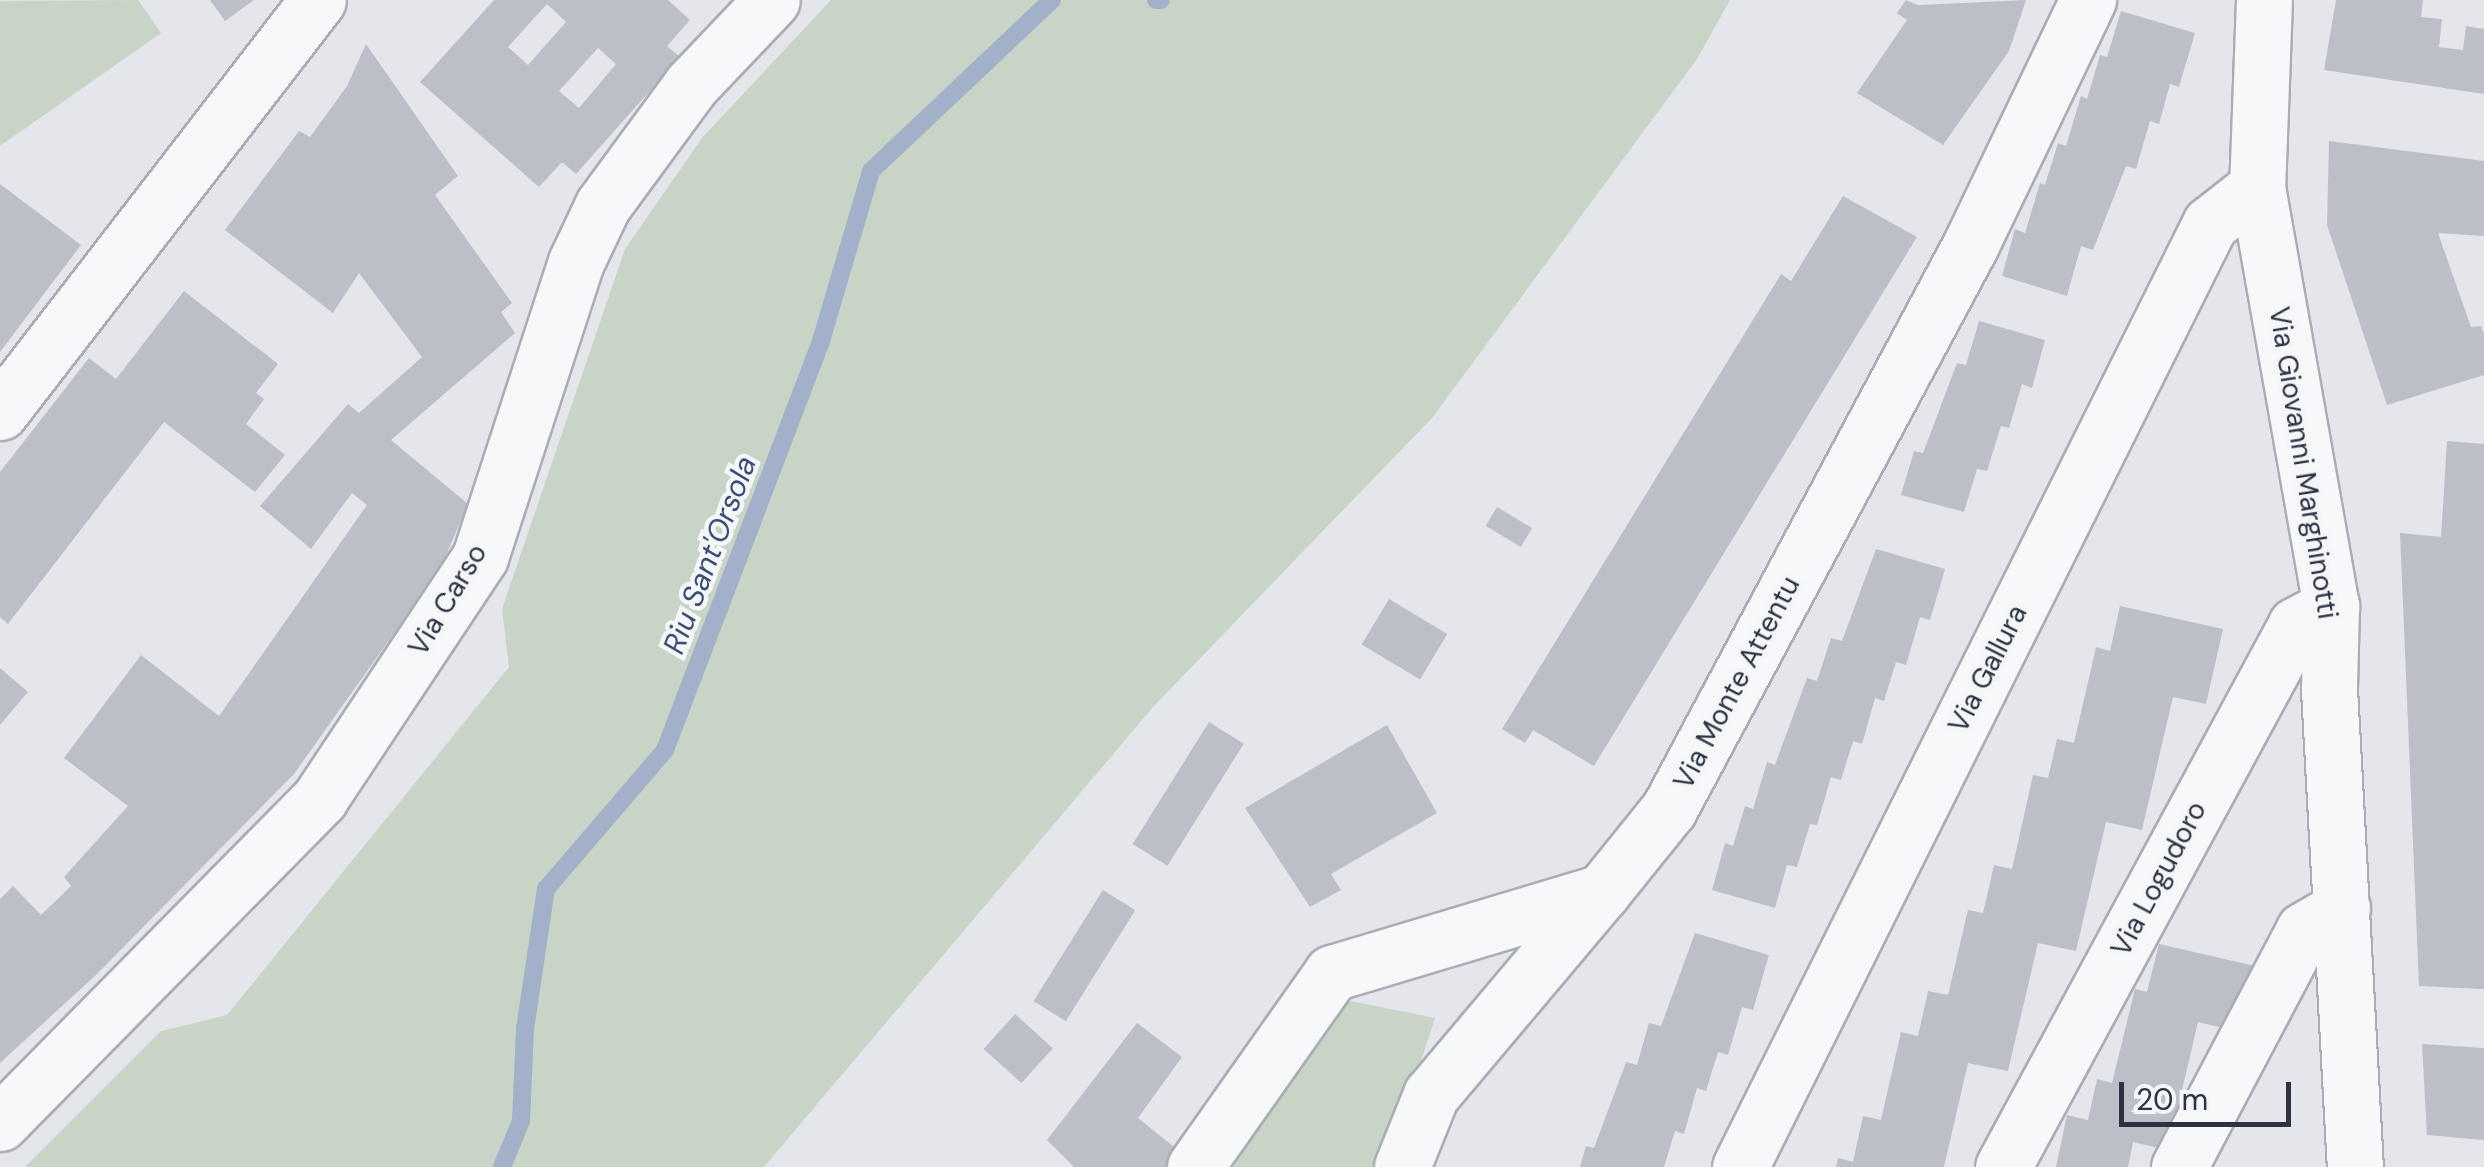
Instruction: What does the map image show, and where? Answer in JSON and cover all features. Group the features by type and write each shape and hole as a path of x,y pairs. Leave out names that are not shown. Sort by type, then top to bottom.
{"street":[{"path":"0,412 318,0"},
{"name":"Via Carso","path":"0,1123 320,798 480,558 576,262 603,205 691,84 772,0"},
{"name":"Via Monte Attentu","path":"1402,1167 1432,1095 1669,809 1971,244 2088,0"},
{"name":"Via Giovanni Marghinotti","path":"2264,0 2257,187 2331,606 2329,689 2354,1167"},
{"name":"Via Gallura","path":"1740,1167 2210,224 2257,187"},
{"name":"Via Logudoro","path":"2003,1167 2296,625 2331,606"},
{"path":"1194,1167 1332,973 1602,892"},
{"path":"2179,1167 2304,930 2342,908"}],"green space":[{"path":"138,0 161,33 0,146 0,1"},
{"path":"831,0 1730,0 1697,59 1432,418 1153,707 764,1167 25,1167 161,1031 227,1015 509,667 502,609 625,249 702,138"},
{"path":"1336,998 1435,1018 1386,1167 1221,1167"}],"building":[{"path":"210,0 254,0 225,21"},
{"path":"494,0 668,0 690,20 667,46 680,57 576,174 562,162 539,187 420,82","holes":["547,4 566,22 528,65 508,47","598,48 616,64 579,108 559,91"]},
{"path":"1906,0 1918,5 2026,0 2009,51 1943,145 1857,93 1907,20 1897,13"},
{"path":"2336,0 2423,0 2421,17 2442,19 2439,47 2463,50 2466,26 2484,29 2484,94 2324,70"},
{"path":"2121,11 2195,33 2179,87 2170,84 2159,124 2150,121 2136,169 2126,166 2093,250 2081,246 2067,296 2002,276 2015,229 2025,233 2040,183 2045,185 2058,143 2066,146 2081,96 2087,99 2100,55 2107,57"},
{"path":"366,44 458,176 435,195 512,303 501,312 515,333 391,440 468,504 441,567 294,774 97,974 0,1063 0,899 13,886 41,915 71,886 64,877 128,806 64,758 141,655 219,716 367,505 352,493 311,549 260,506 348,404 359,413 422,357 359,273 333,313 225,230 299,131 310,137 347,86"},
{"path":"2329,141 2484,161 2484,236 2438,233 2471,327 2481,326 2484,334 2484,375 2387,405 2327,225"},
{"path":"0,184 81,245 0,352"},
{"path":"1843,196 1917,237 1594,766 1533,730 1525,743 1502,729 1781,274 1791,281"},
{"path":"184,291 278,364 256,393 264,399 246,424 285,455 255,492 164,422 8,624 0,617 0,472 89,358 116,379"},
{"path":"1979,321 2045,340 2032,388 2022,384 2009,428 2001,426 1987,471 1977,469 1964,512 1901,495 1914,451 1923,453 1957,363 1966,365"},
{"path":"2447,441 2484,444 2484,989 2419,986 2400,533 2441,537"},
{"path":"1497,507 1532,528 1521,547 1486,526"},
{"path":"1876,549 1945,569 1930,620 1920,617 1906,665 1896,662 1884,701 1875,698 1862,744 1853,741 1841,780 1831,777 1817,825 1810,824 1797,867 1787,865 1775,908 1712,890 1725,843 1733,846 1745,806 1753,809 1767,762 1775,765 1807,678 1817,681 1831,638 1842,641"},
{"path":"1389,599 1447,634 1420,679 1362,644"},
{"path":"2120,606 2223,629 2206,704 2173,697 2142,830 2106,822 2076,951 2038,943 2008,1071 1968,1063 1944,1167 1836,1167 1838,1158 1853,1162 1863,1116 1881,1120 1901,1032 1918,1036 1928,991 1948,995 1968,910 1983,913 1994,865 2012,869 2033,775 2048,778 2057,739 2074,743 2096,647 2110,651"},
{"path":"0,668 28,692 0,725"},
{"path":"1209,722 1244,744 1167,866 1133,844"},
{"path":"1387,725 1437,813 1331,874 1341,890 1310,907 1245,808"},
{"path":"1103,890 1135,910 1066,1021 1034,1001"},
{"path":"1695,933 1769,955 1753,1010 1742,1007 1728,1055 1718,1052 1706,1091 1697,1088 1684,1134 1675,1131 1664,1167 1580,1167 1586,1146 1594,1148 1626,1062 1637,1065 1649,1023 1661,1026"},
{"path":"2159,944 2255,966 2240,1032 2198,1022 2168,1150 2133,1142 2128,1167 2056,1167 2067,1115 2088,1120 2097,1079 2112,1083 2135,989 2147,992"},
{"path":"1015,1014 1053,1048 1021,1083 984,1049"},
{"path":"1137,1023 1182,1057 1138,1118 1179,1151 1167,1167 1074,1167 1047,1140"},
{"path":"2422,1044 2484,1048 2484,1140 2427,1135"}],"waterway":[{"name":"Riu Sant'Orsola","path":"502,1167 521,1121 525,1029 546,889 665,750 821,341 871,171 1052,0"},
{"name":"Riu Sant'Orsola","path":"1156,0 1161,0"}]}
